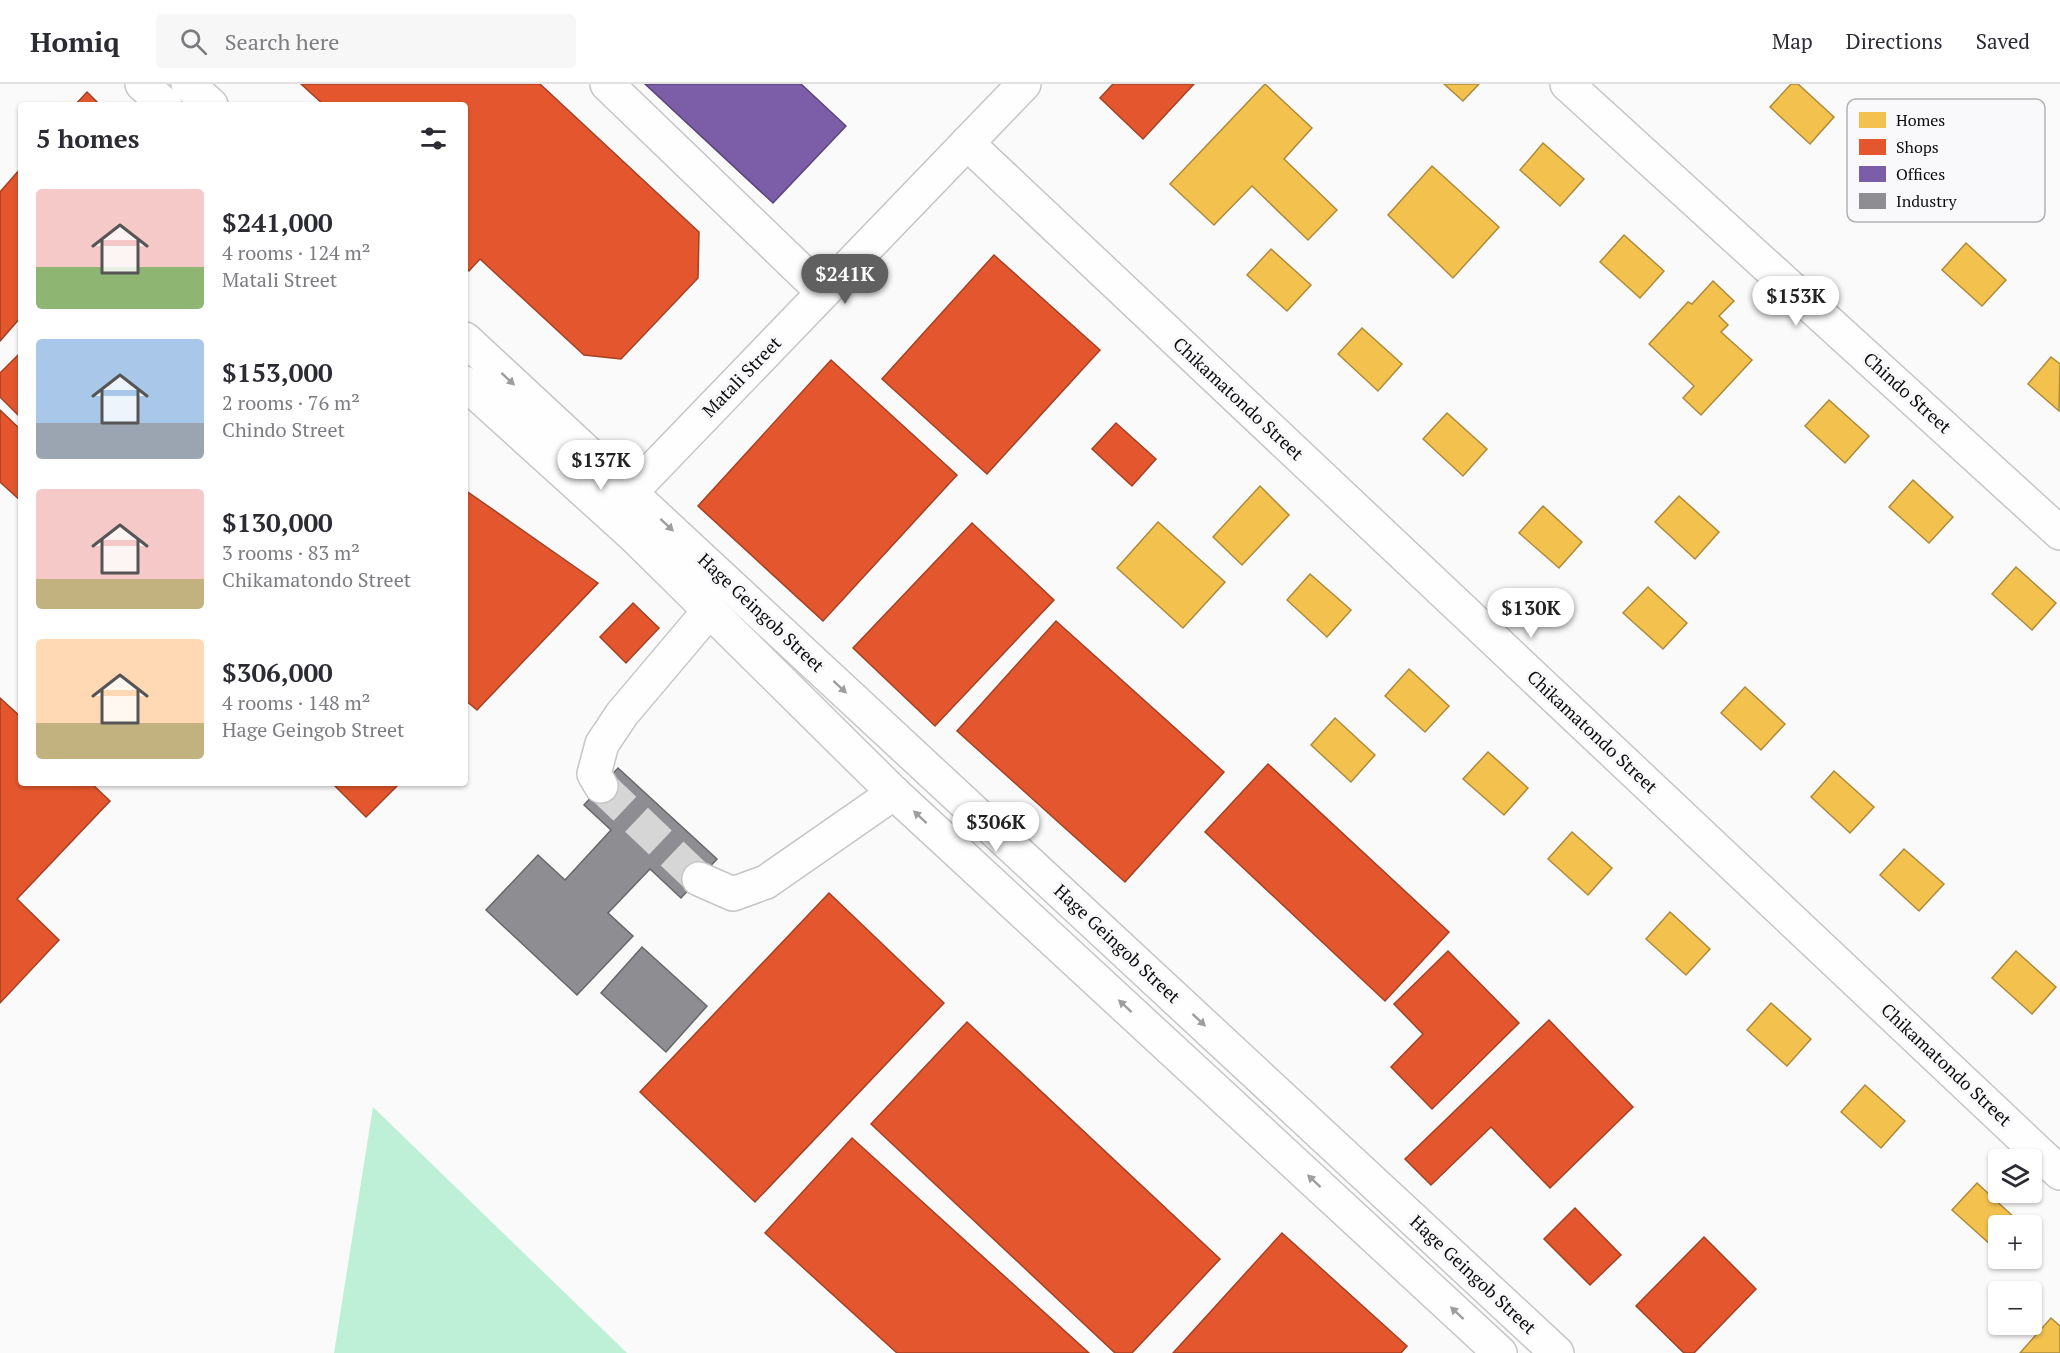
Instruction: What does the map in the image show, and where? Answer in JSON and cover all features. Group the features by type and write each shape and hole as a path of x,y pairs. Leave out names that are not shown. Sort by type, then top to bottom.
{"street":[{"path":"142,84 162,102"},
{"path":"188,84 207,102"},
{"path":"608,84 823,292"},
{"name":"Matali Street","path":"622,505 1024,84"},
{"name":"Chindo Street","path":"1567,84 2060,533"},
{"name":"Chikamatondo Street","path":"967,143 2060,1173"},
{"name":"Hage Geingob Street","path":"468,342 622,505 709,611 894,793 1500,1353"},
{"name":"Hage Geingob Street","path":"468,385 622,505 1557,1353"},
{"path":"601,786 594,774 602,744 622,714 709,611"},
{"path":"699,879 733,894 766,882 894,793"}],"green space":[{"path":"373,1107 627,1353 334,1353"}],"building: Homes":[{"path":"1265,84 1312,128 1284,159 1337,210 1308,240 1252,186 1214,225 1170,184"},
{"path":"1444,84 1479,84 1463,101"},
{"path":"1791,84 1798,84 1834,117 1810,144 1770,107"},
{"path":"1543,143 1584,179 1560,206 1520,170"},
{"path":"1432,166 1499,227 1453,278 1388,215"},
{"path":"1624,235 1664,271 1640,298 1600,262"},
{"path":"1966,243 2006,280 1982,306 1942,270"},
{"path":"1271,249 1311,285 1287,311 1247,275"},
{"path":"1713,281 1734,301 1719,316 1728,325 1721,332 1752,360 1701,415 1683,398 1694,386 1649,344 1688,302 1692,304"},
{"path":"1362,328 1402,364 1378,391 1338,354"},
{"path":"2051,357 2060,364 2059,411 2028,384"},
{"path":"1829,400 1869,436 1845,463 1805,426"},
{"path":"1447,413 1487,449 1463,476 1423,439"},
{"path":"1913,480 1953,517 1929,543 1889,507"},
{"path":"1260,486 1289,515 1242,565 1213,537"},
{"path":"1679,496 1719,532 1695,559 1655,522"},
{"path":"1543,506 1582,542 1559,568 1519,533"},
{"path":"1158,522 1225,582 1183,628 1117,568"},
{"path":"2016,567 2056,603 2032,630 1992,594"},
{"path":"1310,574 1351,610 1327,637 1287,600"},
{"path":"1648,587 1687,623 1663,649 1623,613"},
{"path":"1409,669 1449,706 1425,732 1385,696"},
{"path":"1745,687 1785,724 1761,750 1721,713"},
{"path":"1335,718 1375,755 1351,782 1311,745"},
{"path":"1488,752 1528,788 1504,815 1463,779"},
{"path":"1834,771 1874,807 1850,833 1811,797"},
{"path":"1572,832 1612,868 1588,895 1548,859"},
{"path":"1904,849 1944,884 1919,911 1880,875"},
{"path":"1670,912 1710,949 1686,975 1646,939"},
{"path":"2016,951 2056,987 2032,1014 1992,978"},
{"path":"1771,1003 1811,1039 1787,1066 1747,1030"},
{"path":"1865,1085 1905,1121 1881,1148 1841,1112"},
{"path":"1977,1183 1988,1193 1988,1203 1999,1203 2012,1215 1988,1215 1988,1242 1952,1210"},
{"path":"2051,1318 2060,1326 2060,1353 2020,1353 2036,1335 2042,1335 2042,1328"}],"building: Shops":[{"path":"301,84 540,84 699,232 698,278 621,359 584,355 480,259 468,270 468,102 321,102"},
{"path":"1113,84 1194,84 1143,139 1100,98"},
{"path":"87,92 97,102 78,102"},
{"path":"18,171 18,320 0,341 0,192"},
{"path":"994,255 1100,350 987,474 882,379"},
{"path":"18,355 18,415 0,397 0,373"},
{"path":"831,360 957,475 823,621 698,506"},
{"path":"0,410 18,427 18,498 0,482"},
{"path":"1116,423 1156,459 1132,486 1092,449"},
{"path":"468,492 598,583 477,710 468,702"},
{"path":"972,523 1054,600 935,726 853,648"},
{"path":"633,603 659,628 626,663 600,637"},
{"path":"1056,621 1224,772 1125,882 957,731"},
{"path":"0,698 18,714 18,786 94,786 110,801 17,899 59,940 0,1003"},
{"path":"1268,764 1449,932 1385,1001 1205,832"},
{"path":"335,786 397,786 366,817"},
{"path":"829,893 944,1003 755,1202 640,1092"},
{"path":"1448,951 1519,1023 1432,1109 1391,1067 1423,1034 1394,1004"},
{"path":"1549,1020 1633,1107 1550,1188 1491,1127 1431,1185 1405,1159"},
{"path":"967,1022 1220,1259 1132,1353 1115,1353 871,1124"},
{"path":"852,1138 1089,1353 897,1353 765,1233"},
{"path":"1575,1208 1621,1255 1590,1285 1544,1239"},
{"path":"1282,1233 1407,1346 1401,1353 1173,1353"},
{"path":"1704,1237 1756,1289 1694,1353 1684,1353 1636,1306"}],"building: Offices":[{"path":"645,84 801,84 846,126 773,203"}],"building: Industry":[{"path":"618,768 717,859 681,898 650,869 608,913 633,936 577,995 486,910 538,855 565,880 611,830 584,805"},
{"path":"642,947 707,1006 666,1052 601,993"}],"tunnel":[{"path":"601,786 699,879"}]}
